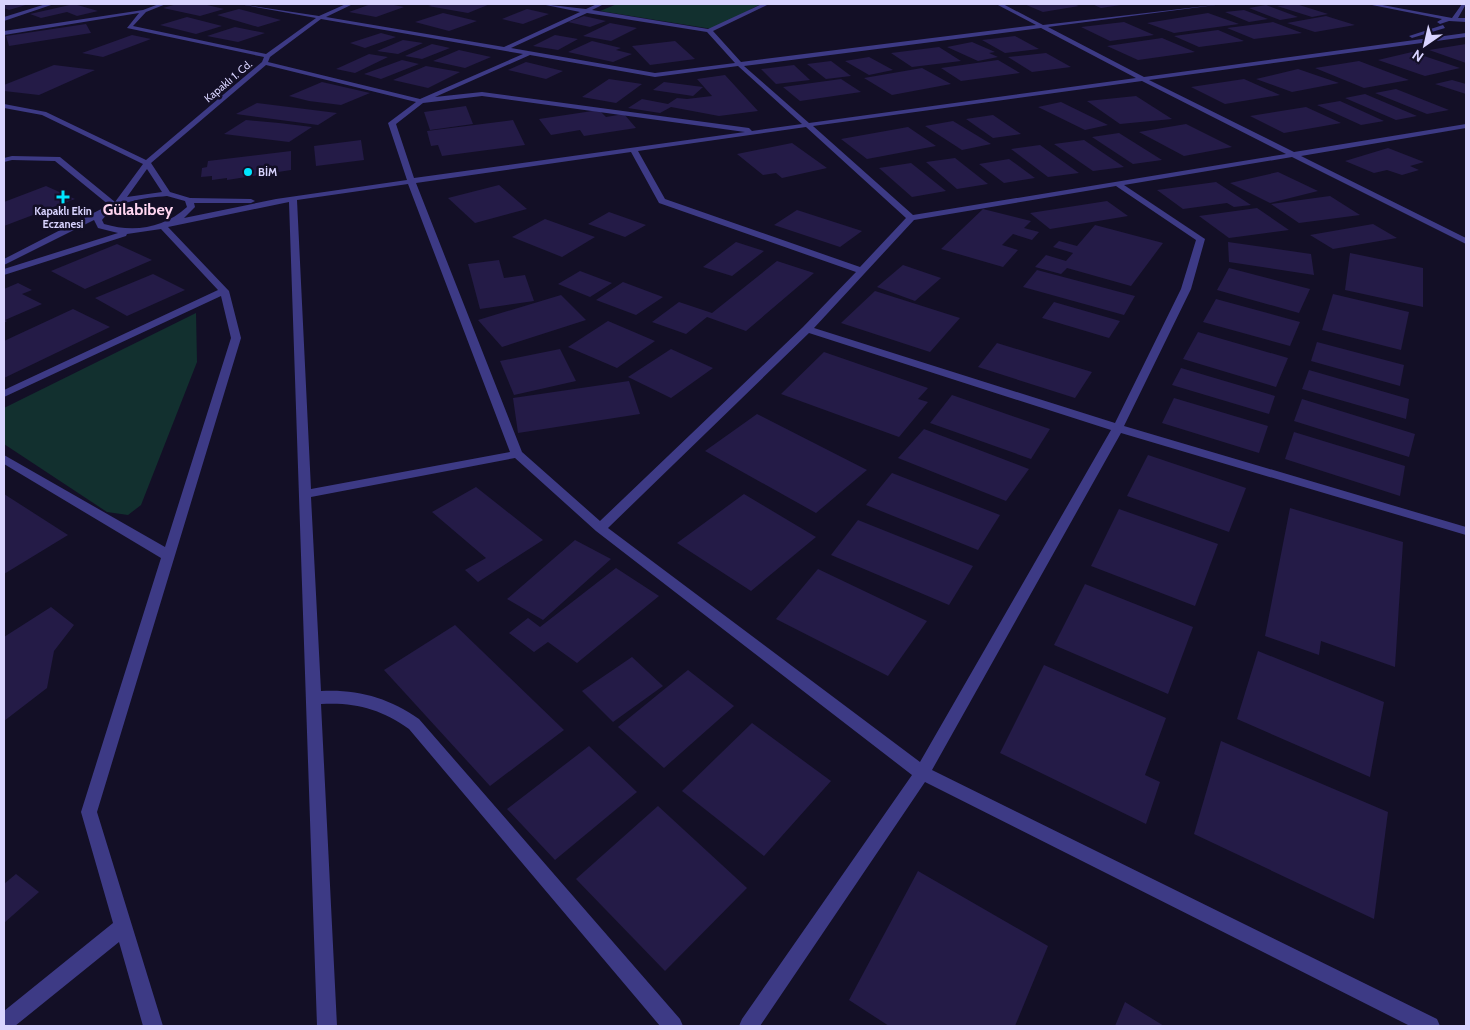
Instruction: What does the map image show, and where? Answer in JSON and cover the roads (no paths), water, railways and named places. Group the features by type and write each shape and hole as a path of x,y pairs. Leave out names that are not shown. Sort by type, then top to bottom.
{"street":[{"path":"4,19 51,4"},
{"path":"4,33 144,11 163,4"},
{"path":"242,4 655,75 1220,4"},
{"name":"Kapaklı 1. Cd.","path":"117,204 147,163 266,59 321,17 350,4"},
{"path":"544,4 710,31 766,4"},
{"path":"505,49 601,4"},
{"path":"1000,4 1144,80 1466,241"},
{"path":"1182,4 1190,7"},
{"path":"1372,4 1451,19 1466,20"},
{"path":"1372,4 1466,34"},
{"path":"1371,47 1441,25 1451,19 1465,4"},
{"path":"144,11 129,27 266,59 421,101 482,94 694,121 764,132"},
{"path":"710,31 740,65 911,218"},
{"path":"4,272 129,232 276,201 412,183 633,149 1144,80 1466,34"},
{"path":"528,54 421,101 392,123 412,183 517,454 600,528 922,772 1430,1026"},
{"path":"4,106 44,113 147,163 167,194"},
{"path":"600,528 807,329 860,270 911,218 1116,183 1297,156 1466,126"},
{"path":"633,149 662,201 860,270"},
{"path":"4,160 12,158 57,160 117,204"},
{"path":"749,1026 922,772 1118,428 1186,289 1201,238 1116,183"},
{"path":"4,262 117,204 149,194 181,196 190,200 276,201"},
{"path":"293,199 327,1026"},
{"path":"167,224 184,215 191,207 190,200"},
{"path":"103,212 98,220 101,226 112,230 129,232"},
{"path":"153,1026 89,812 236,338 224,291 167,224"},
{"path":"4,394 224,291"},
{"path":"807,329 1118,428 1466,531"},
{"path":"305,494 517,454"},
{"path":"4,459 169,556"},
{"path":"313,698 356,697 376,702 397,711 414,724 674,1026"},
{"path":"4,1023 123,927"}],"place":[{"name":"BİM","path":"248,172"},
{"name":"Kapaklı Ekin Eczanesi","path":"63,197"}],"district":[{"name":"Gülabibey","path":"138,209"}]}
